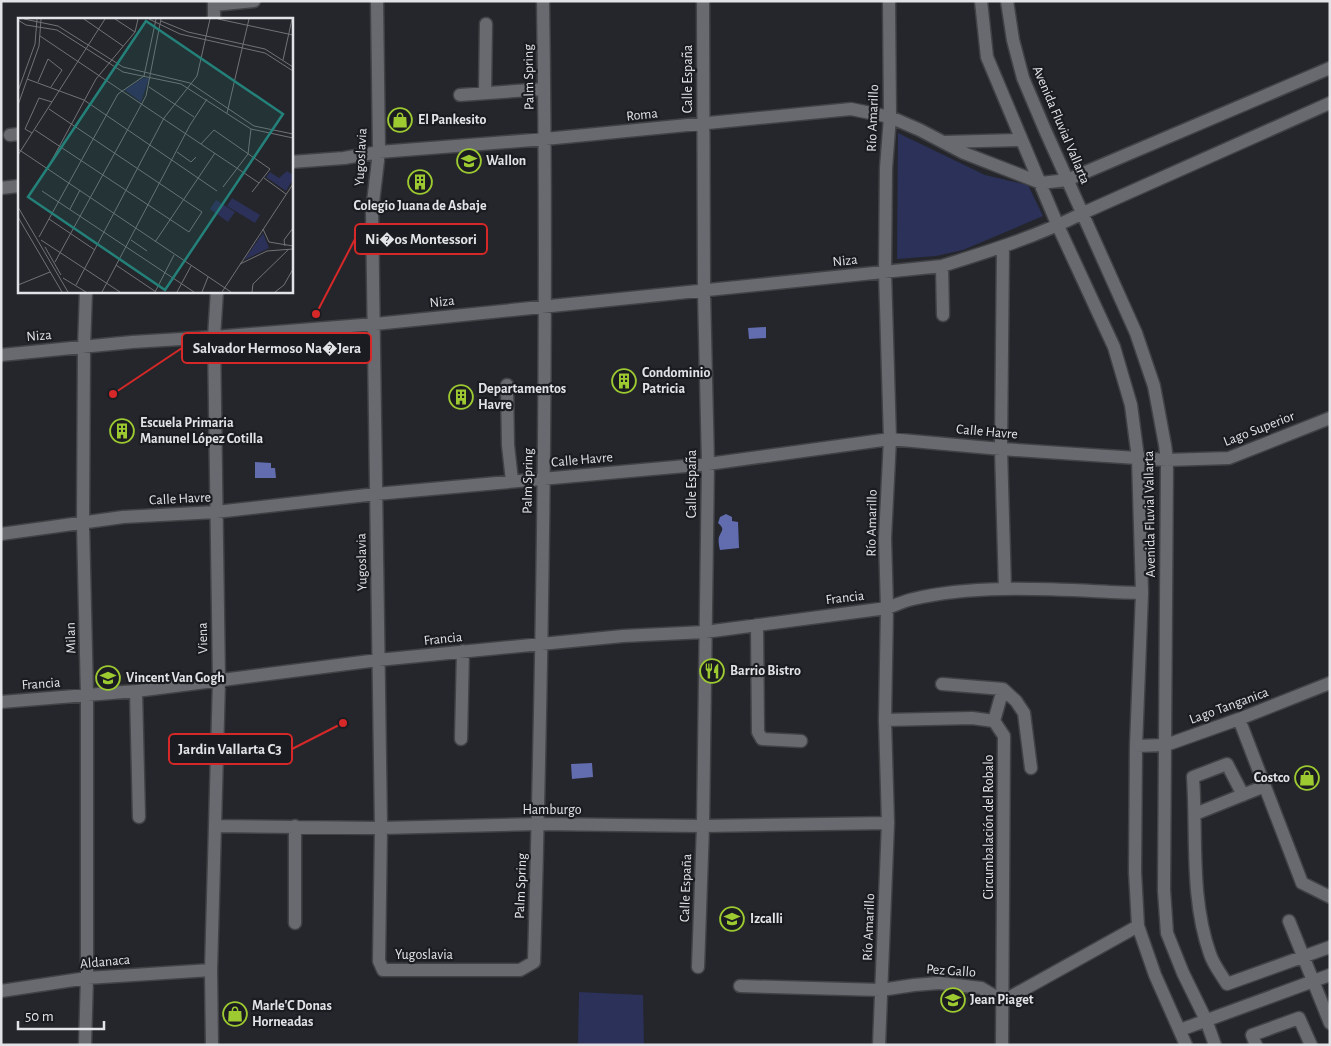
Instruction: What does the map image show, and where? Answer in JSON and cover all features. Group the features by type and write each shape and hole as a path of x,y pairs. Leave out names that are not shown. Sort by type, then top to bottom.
{"street":[{"path":"214,18 214,3 254,1"},
{"name":"Yugoslavia","path":"377,1 379,152 372,212 381,828 379,961 383,970 520,970 534,962"},
{"name":"Palm Spring","path":"534,962 544,478 545,139 543,1"},
{"name":"Calle España","path":"698,967 703,826 708,464 704,292 703,1"},
{"name":"Río Amarillo","path":"879,1045 888,823 885,720 888,608 885,538 890,439 885,272 886,168 890,117 889,1"},
{"name":"Avenida Fluvial Vallarta","path":"981,1 987,57 1058,226 1114,347 1131,405 1138,458 1142,593 1136,746 1135,872 1138,926 1155,975 1186,1045"},
{"name":"Avenida Fluvial Vallarta","path":"1007,1 1013,40 1023,78 1136,333 1154,386 1167,460 1164,890 1167,933 1183,973 1206,1020 1215,1045"},
{"path":"485,93 486,24"},
{"path":"1041,183 1067,180 1330,68"},
{"path":"460,95 544,89"},
{"name":"Niza","path":"1,355 132,342 375,324 544,306 704,292 942,266 1003,248 1058,226 1083,213 1330,103"},
{"name":"Roma","path":"292,162 344,158 379,152 545,139 851,110 890,117 964,153 1041,183"},
{"path":"944,142 1021,140"},
{"path":"1,188 18,186"},
{"path":"1003,248 1001,449 1004,589"},
{"path":"942,266 943,315"},
{"name":"Milan","path":"85,1045 87,696 83,524 86,292"},
{"name":"Viena","path":"212,1045 211,970 219,681 214,337 217,292"},
{"path":"507,385 508,445 512,481"},
{"name":"Lago Superior","path":"1167,460 1229,458 1330,418"},
{"name":"Calle Havre","path":"1,534 123,517 216,512 376,494 708,464 890,439 1001,449 1167,460"},
{"name":"Francia","path":"1,702 136,691 378,660 623,636 705,632 888,608 912,599 930,596 1004,589 1142,593"},
{"path":"757,625 758,732 762,739 801,741"},
{"path":"461,739 463,652"},
{"name":"Lago Tanganica","path":"1136,746 1166,745 1239,719 1330,682"},
{"path":"942,684 1004,689 1016,701 1024,713 1031,768"},
{"path":"885,720 972,718 994,721 1004,689"},
{"path":"136,691 139,817"},
{"path":"1239,719 1302,883 1330,897"},
{"name":"Circumbalación del Robalo","path":"994,721 1004,736 1002,1045"},
{"path":"1243,795 1227,764 1193,776 1197,885 1201,921 1210,956 1227,984 1330,946"},
{"path":"1195,814 1265,786"},
{"name":"Hamburgo","path":"216,826 381,828 538,824 703,826 888,823"},
{"path":"295,826 295,923"},
{"path":"1289,921 1330,1023"},
{"path":"1003,1001 1138,926"},
{"name":"Aldanaca","path":"1,991 86,978 211,970"},
{"path":"1180,1030 1330,975"},
{"name":"Pez Gallo","path":"740,986 882,990 914,984 940,983 981,988 1003,1001"},
{"path":"1256,1045 1252,1035 1299,1018 1311,1045"}],"shaded area":[{"path":"898,133 985,175 1028,185 1043,216 963,250 936,256 897,259"},
{"path":"766,327 766,338 749,339 748,328"},
{"path":"255,462 271,463 271,468 275,468 276,478 255,478"},
{"path":"726,514 732,517 732,521 738,522 739,548 720,550 719,538 722,528 718,523 720,517"},
{"path":"592,763 593,777 572,779 571,764"},
{"path":"579,992 643,995 644,1045 578,1045"}],"place":[{"name":"El Pankesito","path":"400,120"},
{"name":"Wallon","path":"469,161"},
{"name":"Colegio Juana de Asbaje","path":"420,182"},
{"name":"Ni�os Montessori","path":"316,314"},
{"name":"Condominio Patricia","path":"624,381"},
{"name":"Salvador Hermoso Na�Jera","path":"113,394"},
{"name":"Departamentos Havre","path":"461,397"},
{"name":"Escuela Primaria Manunel López Cotilla","path":"122,431"},
{"name":"Barrio Bistro","path":"712,671"},
{"name":"Vincent Van Gogh","path":"108,678"},
{"name":"Jardin Vallarta C3","path":"343,723"},
{"name":"Costco","path":"1307,778"},
{"name":"Izcalli","path":"732,919"},
{"name":"Jean Piaget","path":"953,1000"},
{"name":"Marle'C Donas Horneadas","path":"235,1014"}]}
